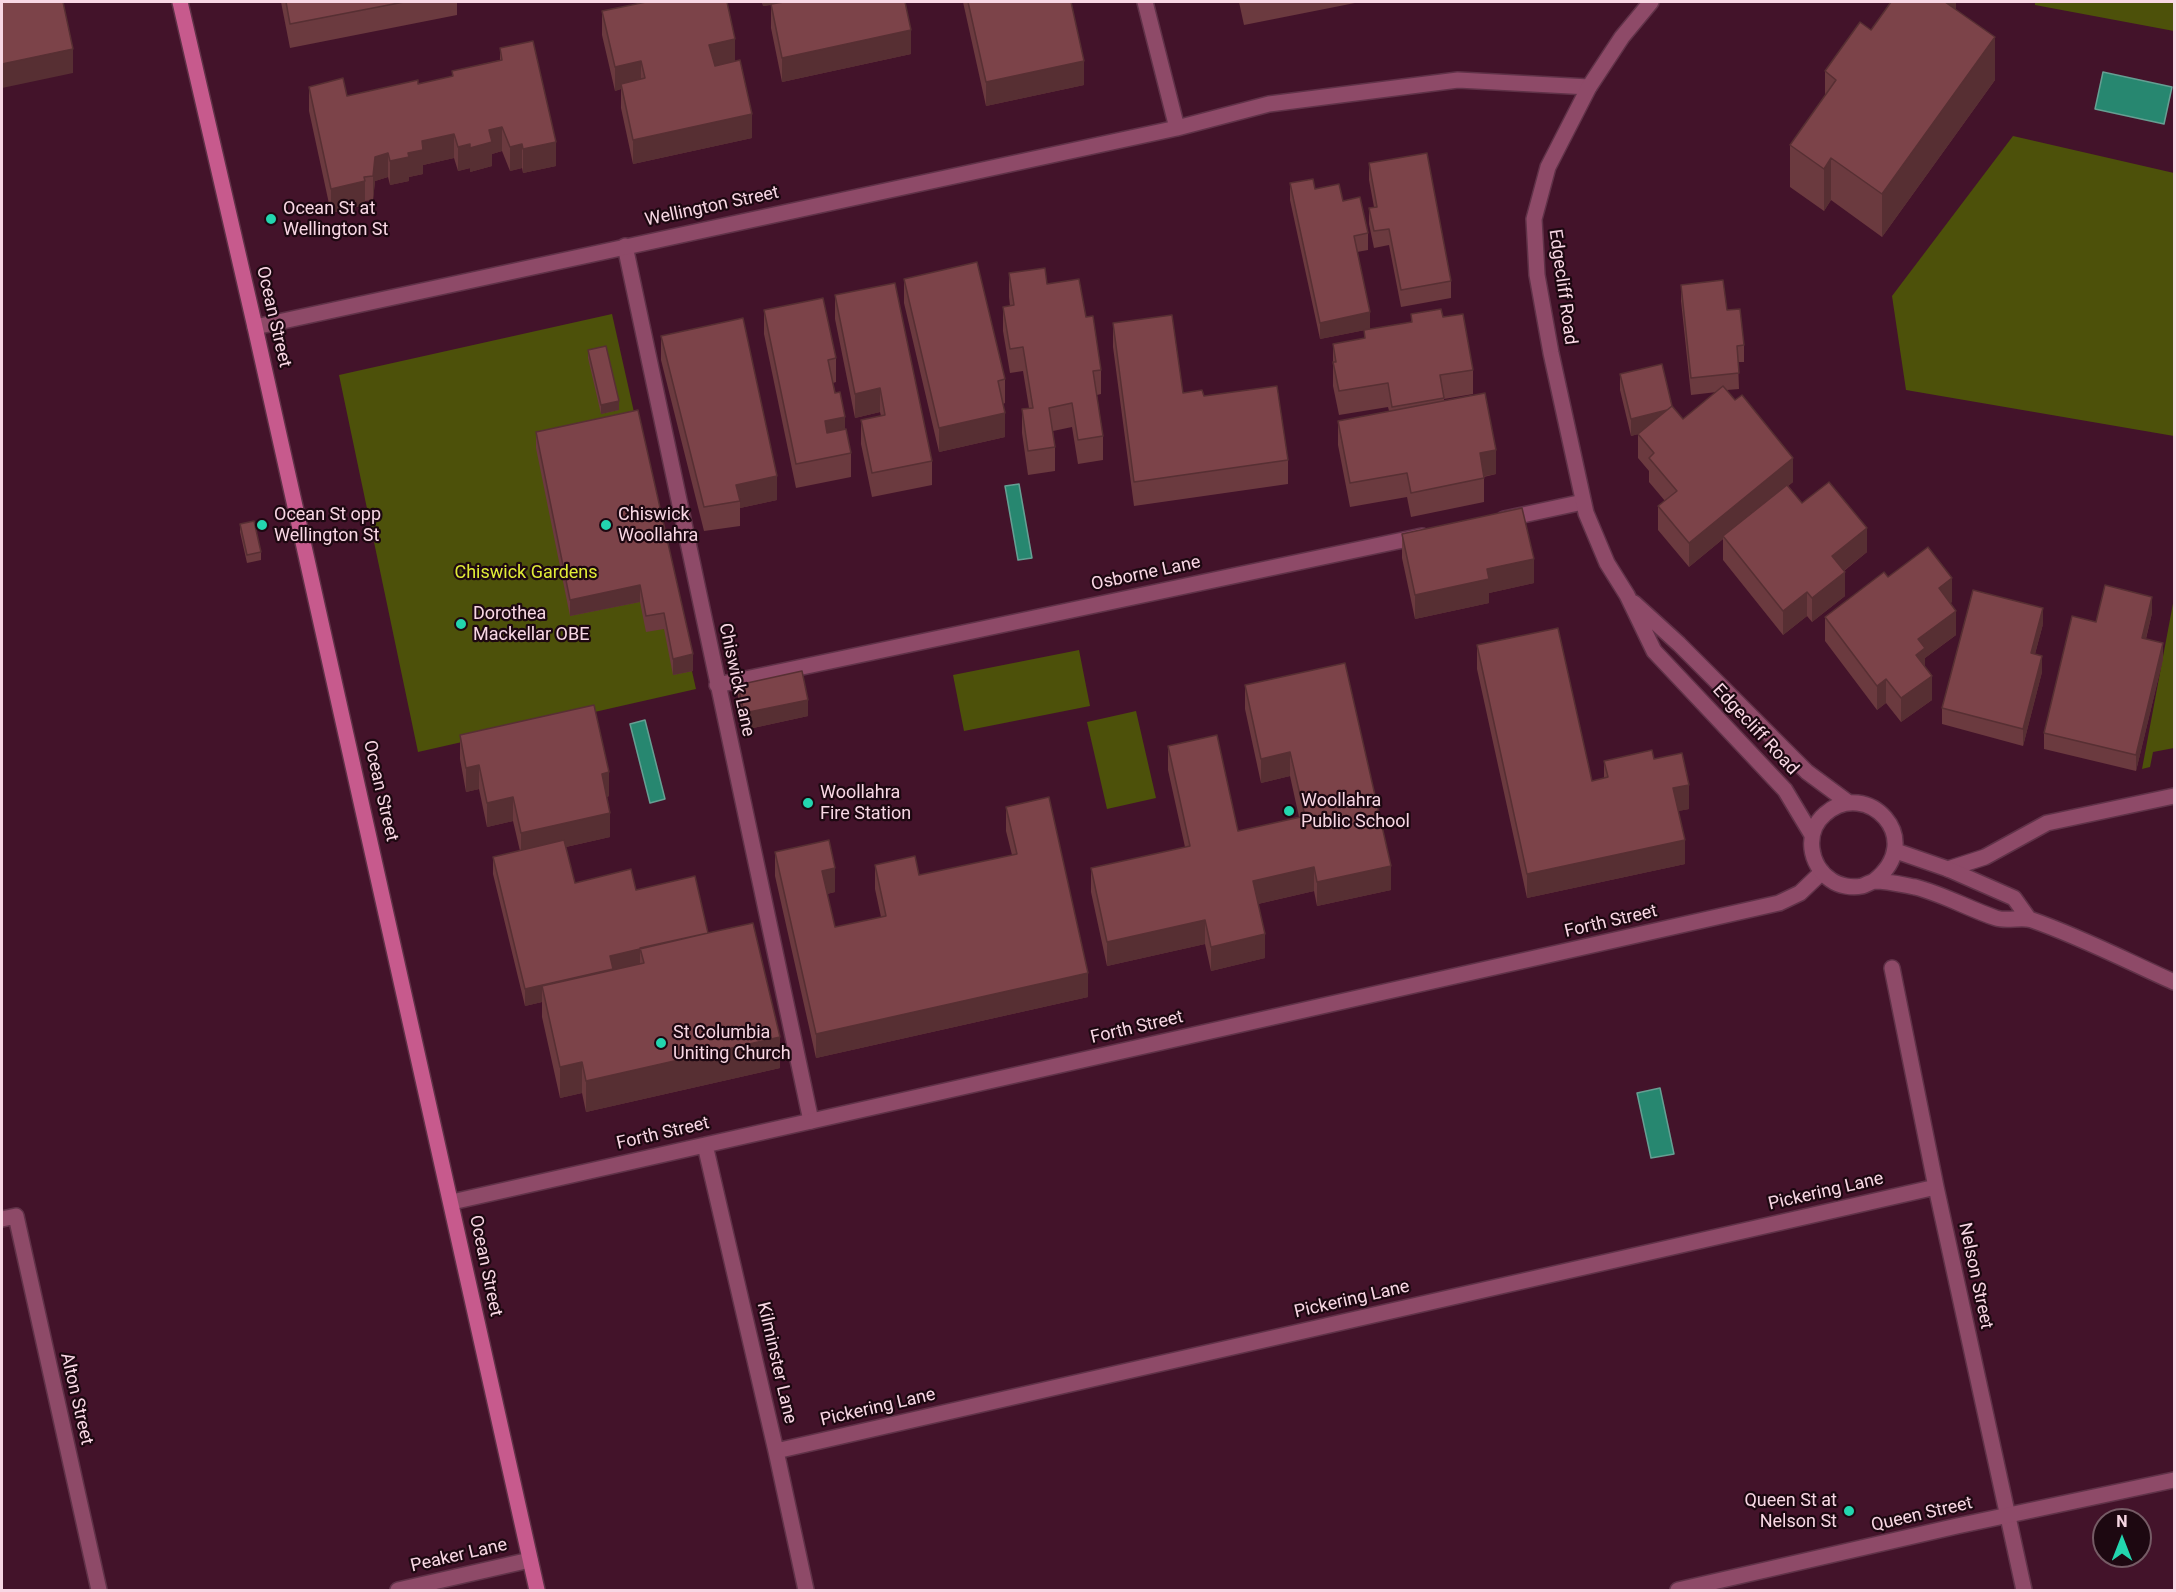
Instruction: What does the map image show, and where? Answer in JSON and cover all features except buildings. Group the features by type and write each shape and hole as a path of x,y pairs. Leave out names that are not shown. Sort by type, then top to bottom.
{"main road":[{"name":"Ocean Street","path":"180,2 452,1202 537,1590"}],"street":[{"path":"1145,2 1177,128"},
{"name":"Edgecliff Road","path":"1651,2 1622,37 1589,87 1548,167 1534,219 1539,286 1583,502 1607,562 1627,596 1654,651 1785,789 1812,836"},
{"name":"Wellington Street","path":"255,327 1177,128 1269,104 1458,80 1589,87"},
{"name":"Chiswick Lane","path":"625,246 811,1121"},
{"path":"1489,522 1583,502"},
{"name":"Osborne Lane","path":"717,685 1442,532"},
{"name":"Edgecliff Road","path":"1627,596 1679,644 1807,772 1849,803"},
{"path":"1948,869 1985,857 2047,823 2175,796"},
{"path":"1849,803 1864,804 1878,810 1889,821 1896,850 1892,863 1885,873 1874,881 1861,886 1846,886 1822,873 1814,861 1812,836 1817,823 1825,813 1849,803"},
{"path":"1896,850 1948,869 2014,898 2029,919"},
{"name":"Forth Street","path":"452,1202 1779,903 1800,893 1822,873"},
{"path":"1874,881 1917,888 1999,919 2029,919 2175,982"},
{"name":"Nelson Street","path":"1892,969 1936,1187 2024,1590"},
{"name":"Kilminster Lane","path":"705,1145 806,1590"},
{"name":"Pickering Lane","path":"776,1450 1936,1187"},
{"name":"Alton Street","path":"9,1218 99,1590"},
{"name":"Queen Street","path":"1684,1590 2175,1480"},
{"name":"Peaker Lane","path":"398,1590 530,1560"}],"green space":[{"path":"2035,2 2174,2 2174,31 2035,5"},
{"path":"2013,136 2174,173 2174,436 1906,390 1892,296"},
{"name":"Chiswick Gardens","path":"612,314 696,689 418,752 339,375"},
{"path":"2174,598 2174,748 2153,752 2150,767 2142,769"},
{"path":"1079,650 1090,706 964,731 953,675"},
{"path":"1136,711 1156,798 1107,809 1087,722"}],"shaded area":[{"path":"2103,72 2172,87 2164,124 2095,109"},
{"path":"1019,484 1032,558 1018,560 1005,486"},
{"path":"645,720 665,799 650,803 630,724"},
{"path":"1660,1088 1674,1154 1651,1158 1637,1093"}],"place":[{"name":"Ocean St at Wellington St","path":"271,219"},
{"name":"Ocean St opp Wellington St","path":"262,525"},
{"name":"Chiswick Woollahra","path":"606,525"},
{"name":"Dorothea Mackellar OBE","path":"461,624"},
{"name":"Woollahra Fire Station","path":"808,803"},
{"name":"Woollahra Public School","path":"1289,811"},
{"name":"St Columbia Uniting Church","path":"661,1043"},
{"name":"Queen St at Nelson St","path":"1849,1511"}]}
